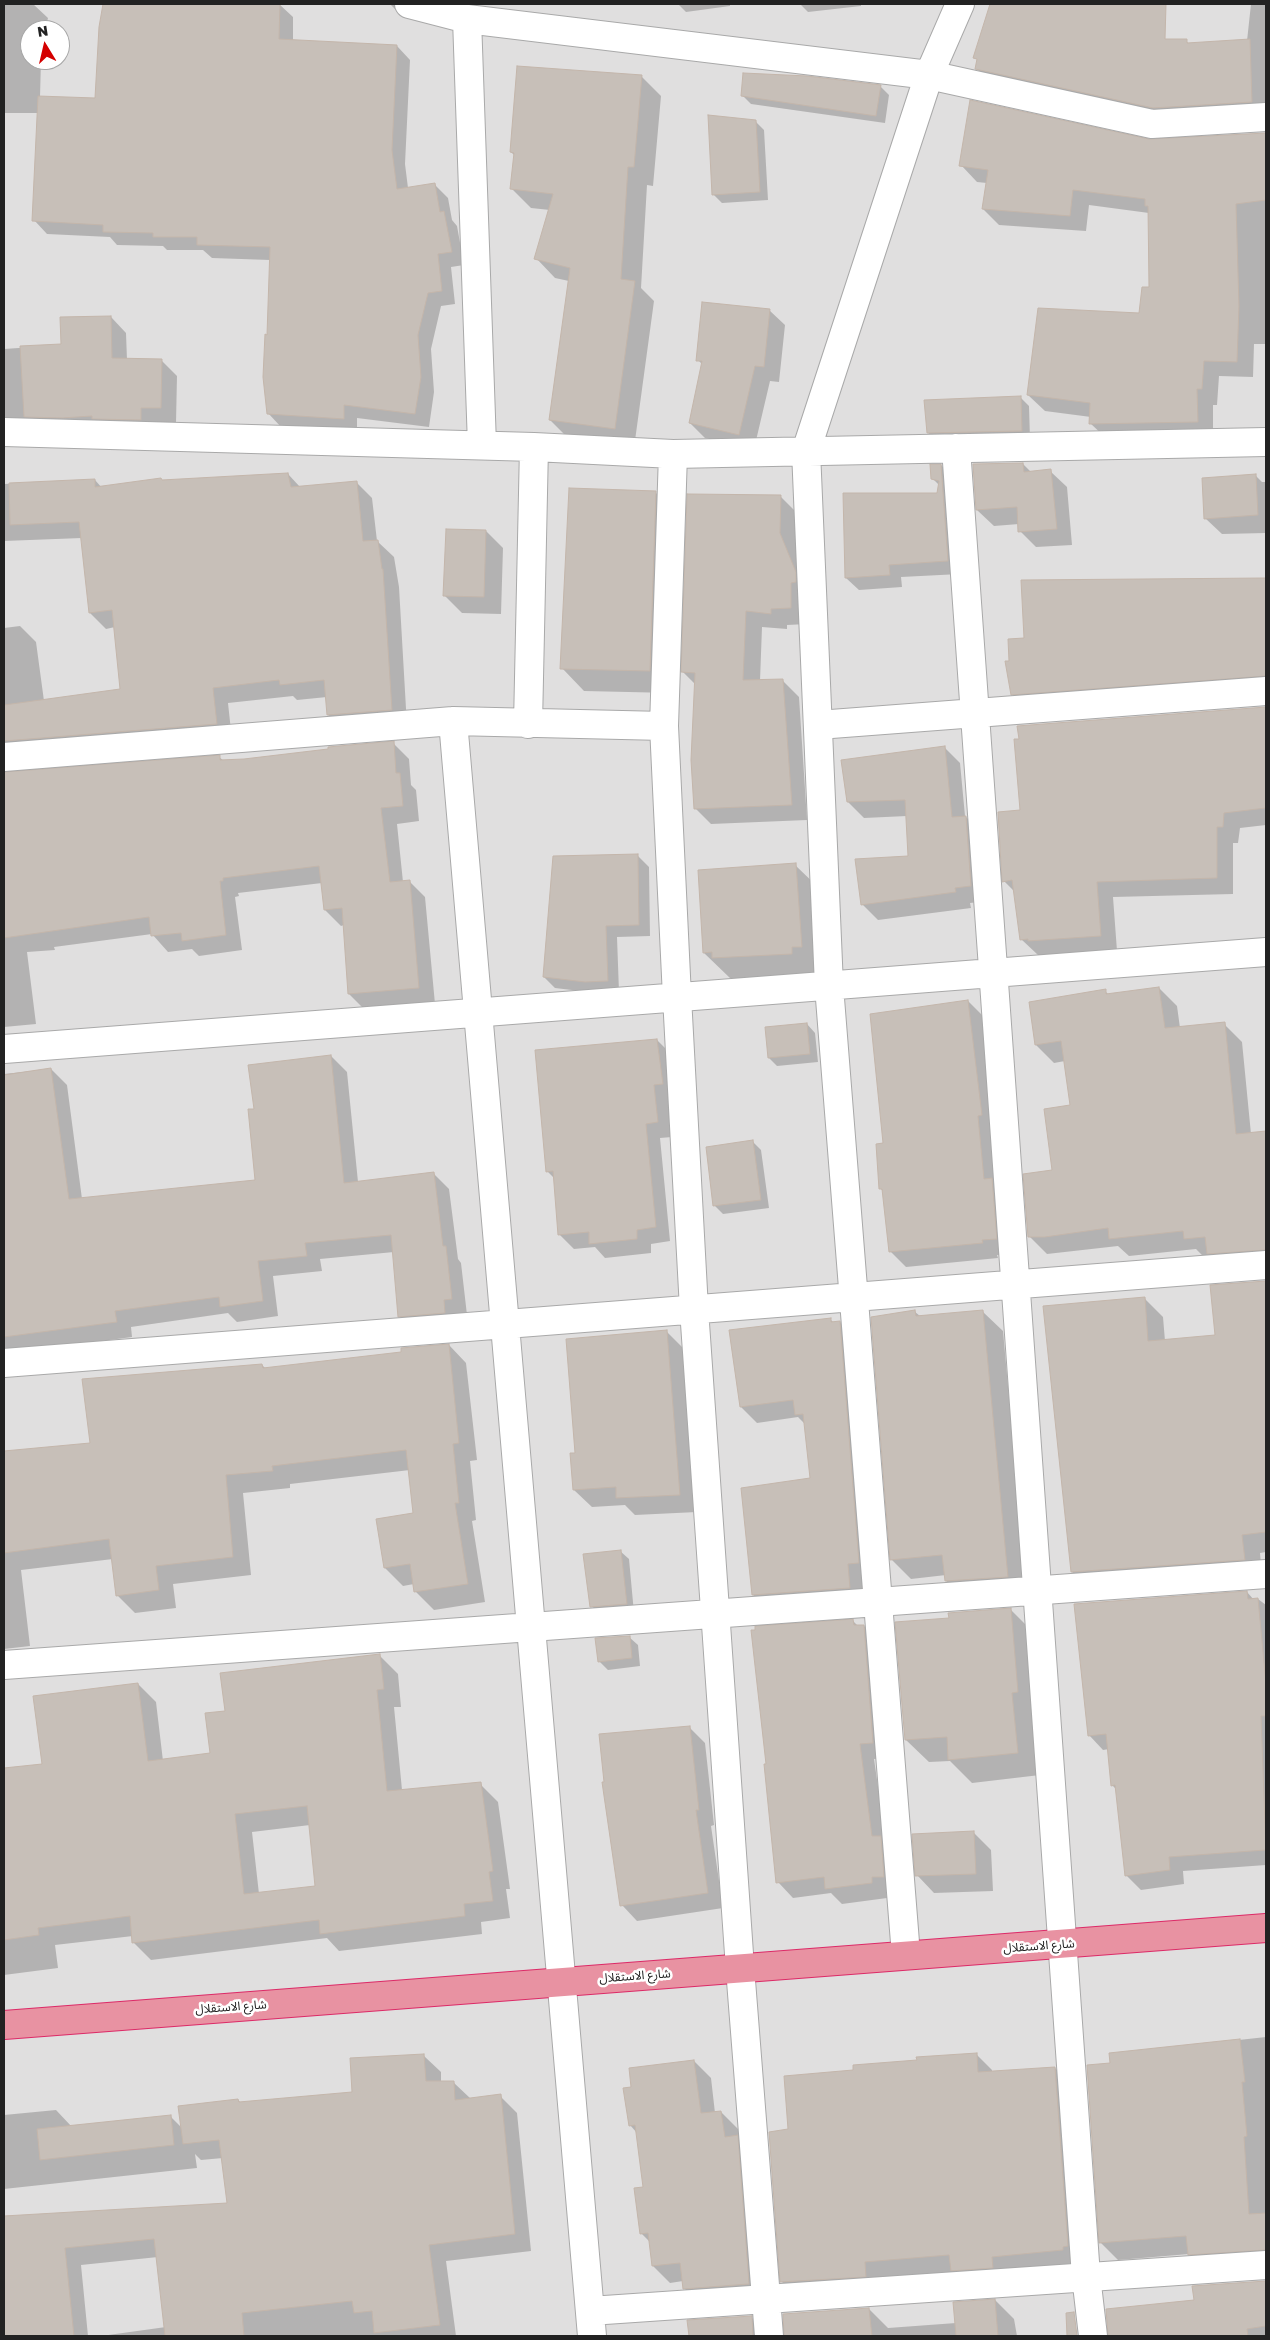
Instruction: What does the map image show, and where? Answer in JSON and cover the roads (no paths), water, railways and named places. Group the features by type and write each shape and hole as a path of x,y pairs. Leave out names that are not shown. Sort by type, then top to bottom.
{"highway":[{"name":"شارع الاستقلال","path":"4,2025 1266,1928"}],"street":[{"path":"409,4 467,19 929,75 1152,124 1266,117"},
{"path":"906,1955 828,986 806,451 929,75 960,4"},
{"path":"467,19 482,446"},
{"path":"4,432 534,447 673,454 1266,442"},
{"path":"528,724 534,447"},
{"path":"956,448 1086,2276 1093,2336"},
{"path":"673,454 664,726 677,997 694,1309 714,1614 769,2336"},
{"path":"818,725 1266,691"},
{"path":"4,757 453,721 664,726"},
{"path":"453,721 591,2324 766,2300 1086,2276 1266,2265"},
{"path":"4,1049 1266,952"},
{"path":"4,1363 1266,1264"},
{"path":"4,1665 1266,1574"}]}
